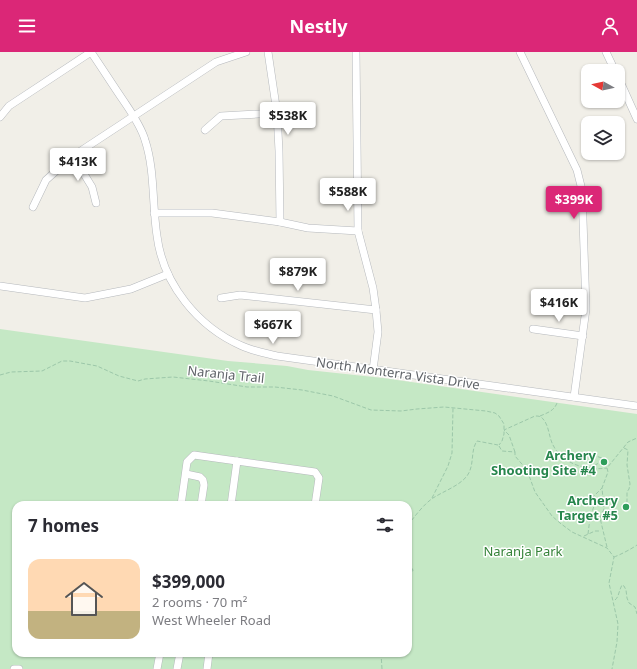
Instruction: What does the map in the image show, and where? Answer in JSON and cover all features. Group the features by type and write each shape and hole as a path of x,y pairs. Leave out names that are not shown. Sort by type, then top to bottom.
{"street":[{"name":"North Monterra Vista Drive","path":"91,52 133,116 145,138 148,151 158,243 168,274 176,289 198,318 225,338 258,352 277,356 637,406"},
{"path":"0,117 9,106 91,52"},
{"path":"33,207 46,180 73,156 216,62 246,52"},
{"path":"268,52 277,113 280,222"},
{"path":"356,52 358,231 373,288 376,310 378,332 373,370"},
{"path":"520,52 577,170 582,190 586,309 574,397"},
{"path":"606,52 612,64"},
{"path":"625,93 637,119"},
{"path":"205,130 221,116 277,113"},
{"path":"73,156 92,186 96,203"},
{"path":"154,213 212,213 280,222 308,228 358,231"},
{"path":"0,286 86,298 131,289 168,274"},
{"path":"221,298 240,295 376,310"},
{"path":"533,329 583,336"},
{"path":"182,501 188,462 194,455 315,472 319,478 316,501"},
{"path":"231,501 237,461"},
{"path":"186,474 200,477 204,480 202,501"},
{"path":"157,669 159,657"},
{"path":"178,669 180,657"},
{"path":"207,669 208,657"},
{"path":"14,669 19,669"}],"path":[{"name":"Naranja Trail","path":"0,375 11,372 42,371 62,361 70,361 96,366 119,376 138,381 145,379 173,378 209,381 247,387 302,390 332,396 372,410 401,411 418,408 444,407 495,413 504,424 504,430 509,435 515,456 527,470 535,492 552,516 560,524 572,532 608,548"},
{"path":"499,446 502,441 504,430 535,416 540,416 552,411 557,402"},
{"path":"432,499 448,466 452,453 453,408"},
{"path":"540,416 544,419 553,446 564,460 588,468 607,468 628,442 637,438"},
{"path":"412,521 432,499 462,481 467,476 470,471 474,445 477,441 499,446 502,451 515,452"},
{"path":"624,448 628,450 627,465 630,484 627,492 627,504"},
{"path":"588,468 601,462 602,460 602,458 589,454"},
{"path":"607,468 608,472 602,488 604,509 600,518 602,532 608,548 614,558 609,583 614,600 618,624 617,642 612,669"},
{"path":"588,534 590,518 594,506 593,496 602,488"},
{"path":"583,536 595,531 602,532"},
{"path":"614,558 637,545"},
{"path":"614,600 616,599 622,585 624,586 627,598 637,614"},
{"path":"381,657 382,669"}],"green space":[{"name":"Naranja Park","path":"0,329 228,361 287,366 308,370 383,378 637,414 637,669 0,669"}],"place":[{"name":"Archery Shooting Site #4","path":"604,462"},
{"name":"Archery Target #5","path":"626,507"}]}
